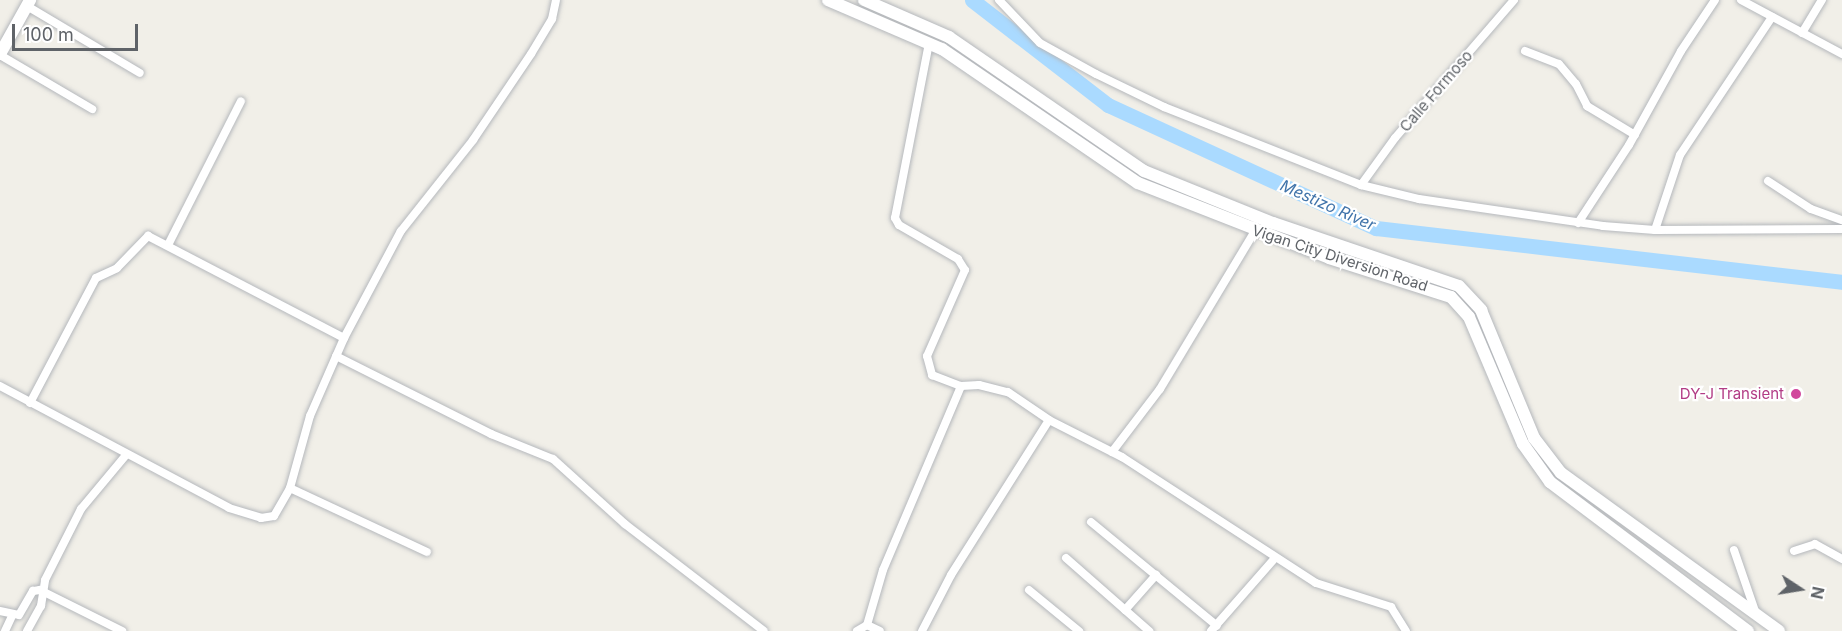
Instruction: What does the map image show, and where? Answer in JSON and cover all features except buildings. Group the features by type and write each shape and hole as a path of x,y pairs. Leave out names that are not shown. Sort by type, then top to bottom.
{"main road":[{"name":"Vigan City Diversion Road","path":"828,0 929,43 1137,183 1255,231 1451,297 1469,317 1522,444 1550,482 1748,631"},
{"name":"Vigan City Diversion Road","path":"864,0 949,37 1144,171 1273,223 1459,286 1481,310 1534,438 1561,473 1779,631"},
{"path":"0,54 29,3"},
{"path":"1269,236 1273,223"},
{"path":"1721,612 1732,598"}],"street":[{"path":"0,386 229,508 261,518 279,512 290,488 310,416 336,356 401,231 473,140 531,54 552,19 556,0"},
{"path":"999,0 1040,42 1096,74 1164,107 1361,185 1419,199 1578,223 1655,230 1842,229"},
{"name":"Calle Formoso","path":"1361,185 1395,138 1514,0"},
{"path":"1578,223 1635,135 1682,51 1715,0"},
{"path":"1741,0 1842,54"},
{"path":"1802,33 1822,0"},
{"path":"29,3 140,73"},
{"path":"1655,230 1680,155 1772,17"},
{"path":"929,43 895,218 899,225 963,265 960,286 927,356 932,375 961,386 971,384 1001,389 1048,420 1112,452 1275,558 1325,587 1386,604 1406,631"},
{"path":"1525,51 1559,64 1576,84 1587,106 1635,135"},
{"path":"0,54 92,109"},
{"path":"168,245 241,101"},
{"path":"1768,181 1810,209 1842,220"},
{"path":"1112,452 1160,389 1255,231"},
{"path":"30,403 98,275 117,268 144,237 168,245 344,338"},
{"path":"336,356 491,434 553,459 625,524 764,631"},
{"path":"857,631 867,625 883,570 961,386"},
{"path":"922,631 951,575 1048,420"},
{"path":"27,631 41,606 45,580 81,509 126,455"},
{"path":"290,488 427,552"},
{"path":"1091,522 1156,575 1214,628 1275,558"},
{"path":"1794,551 1815,544 1842,559"},
{"path":"1734,550 1756,615"},
{"path":"1066,558 1149,631"},
{"path":"1125,610 1156,575"},
{"path":"0,611 12,616 21,614 34,590 43,591 122,631"},
{"path":"1029,590 1079,631"},
{"path":"5,631 12,616"},
{"path":"867,625 880,631"}],"waterway":[{"name":"Mestizo River","path":"972,0 1108,105 1376,228 1842,282"}],"place":[{"name":"DY-J Transient","path":"1796,394"}]}
